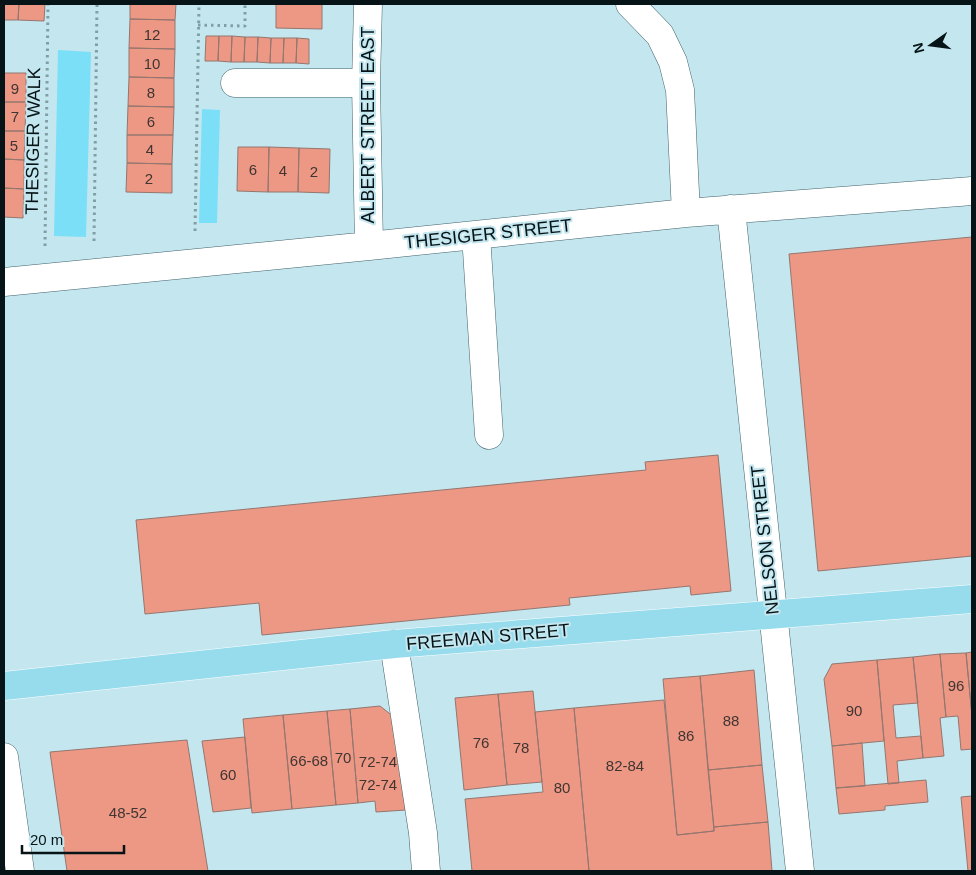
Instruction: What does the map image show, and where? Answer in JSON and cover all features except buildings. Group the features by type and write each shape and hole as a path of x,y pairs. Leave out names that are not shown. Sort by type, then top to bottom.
{"main road":[{"name":"FREEMAN STREET","path":"4,686 394,644 972,598"}],"street":[{"name":"ALBERT STREET EAST","path":"368,4 366,83 369,246"},
{"path":"630,4 660,35 673,62 680,90 686,213"},
{"path":"235,83 366,83"},
{"name":"THESIGER STREET","path":"4,282 686,213 972,191"},
{"name":"NELSON STREET","path":"731,209 800,871"},
{"path":"476,235 489,435"},
{"path":"394,644 423,833 426,871"},
{"path":"4,757 20,871"}],"path":[{"name":"THESIGER WALK","path":"45,278 48,4"},
{"path":"94,273 98,4"},
{"path":"195,263 199,4"},
{"path":"198,25 245,26 245,4"}],"shaded area":[{"path":"58,50 91,52 86,237 54,236"},
{"path":"202,109 220,110 217,223 199,223"}]}
